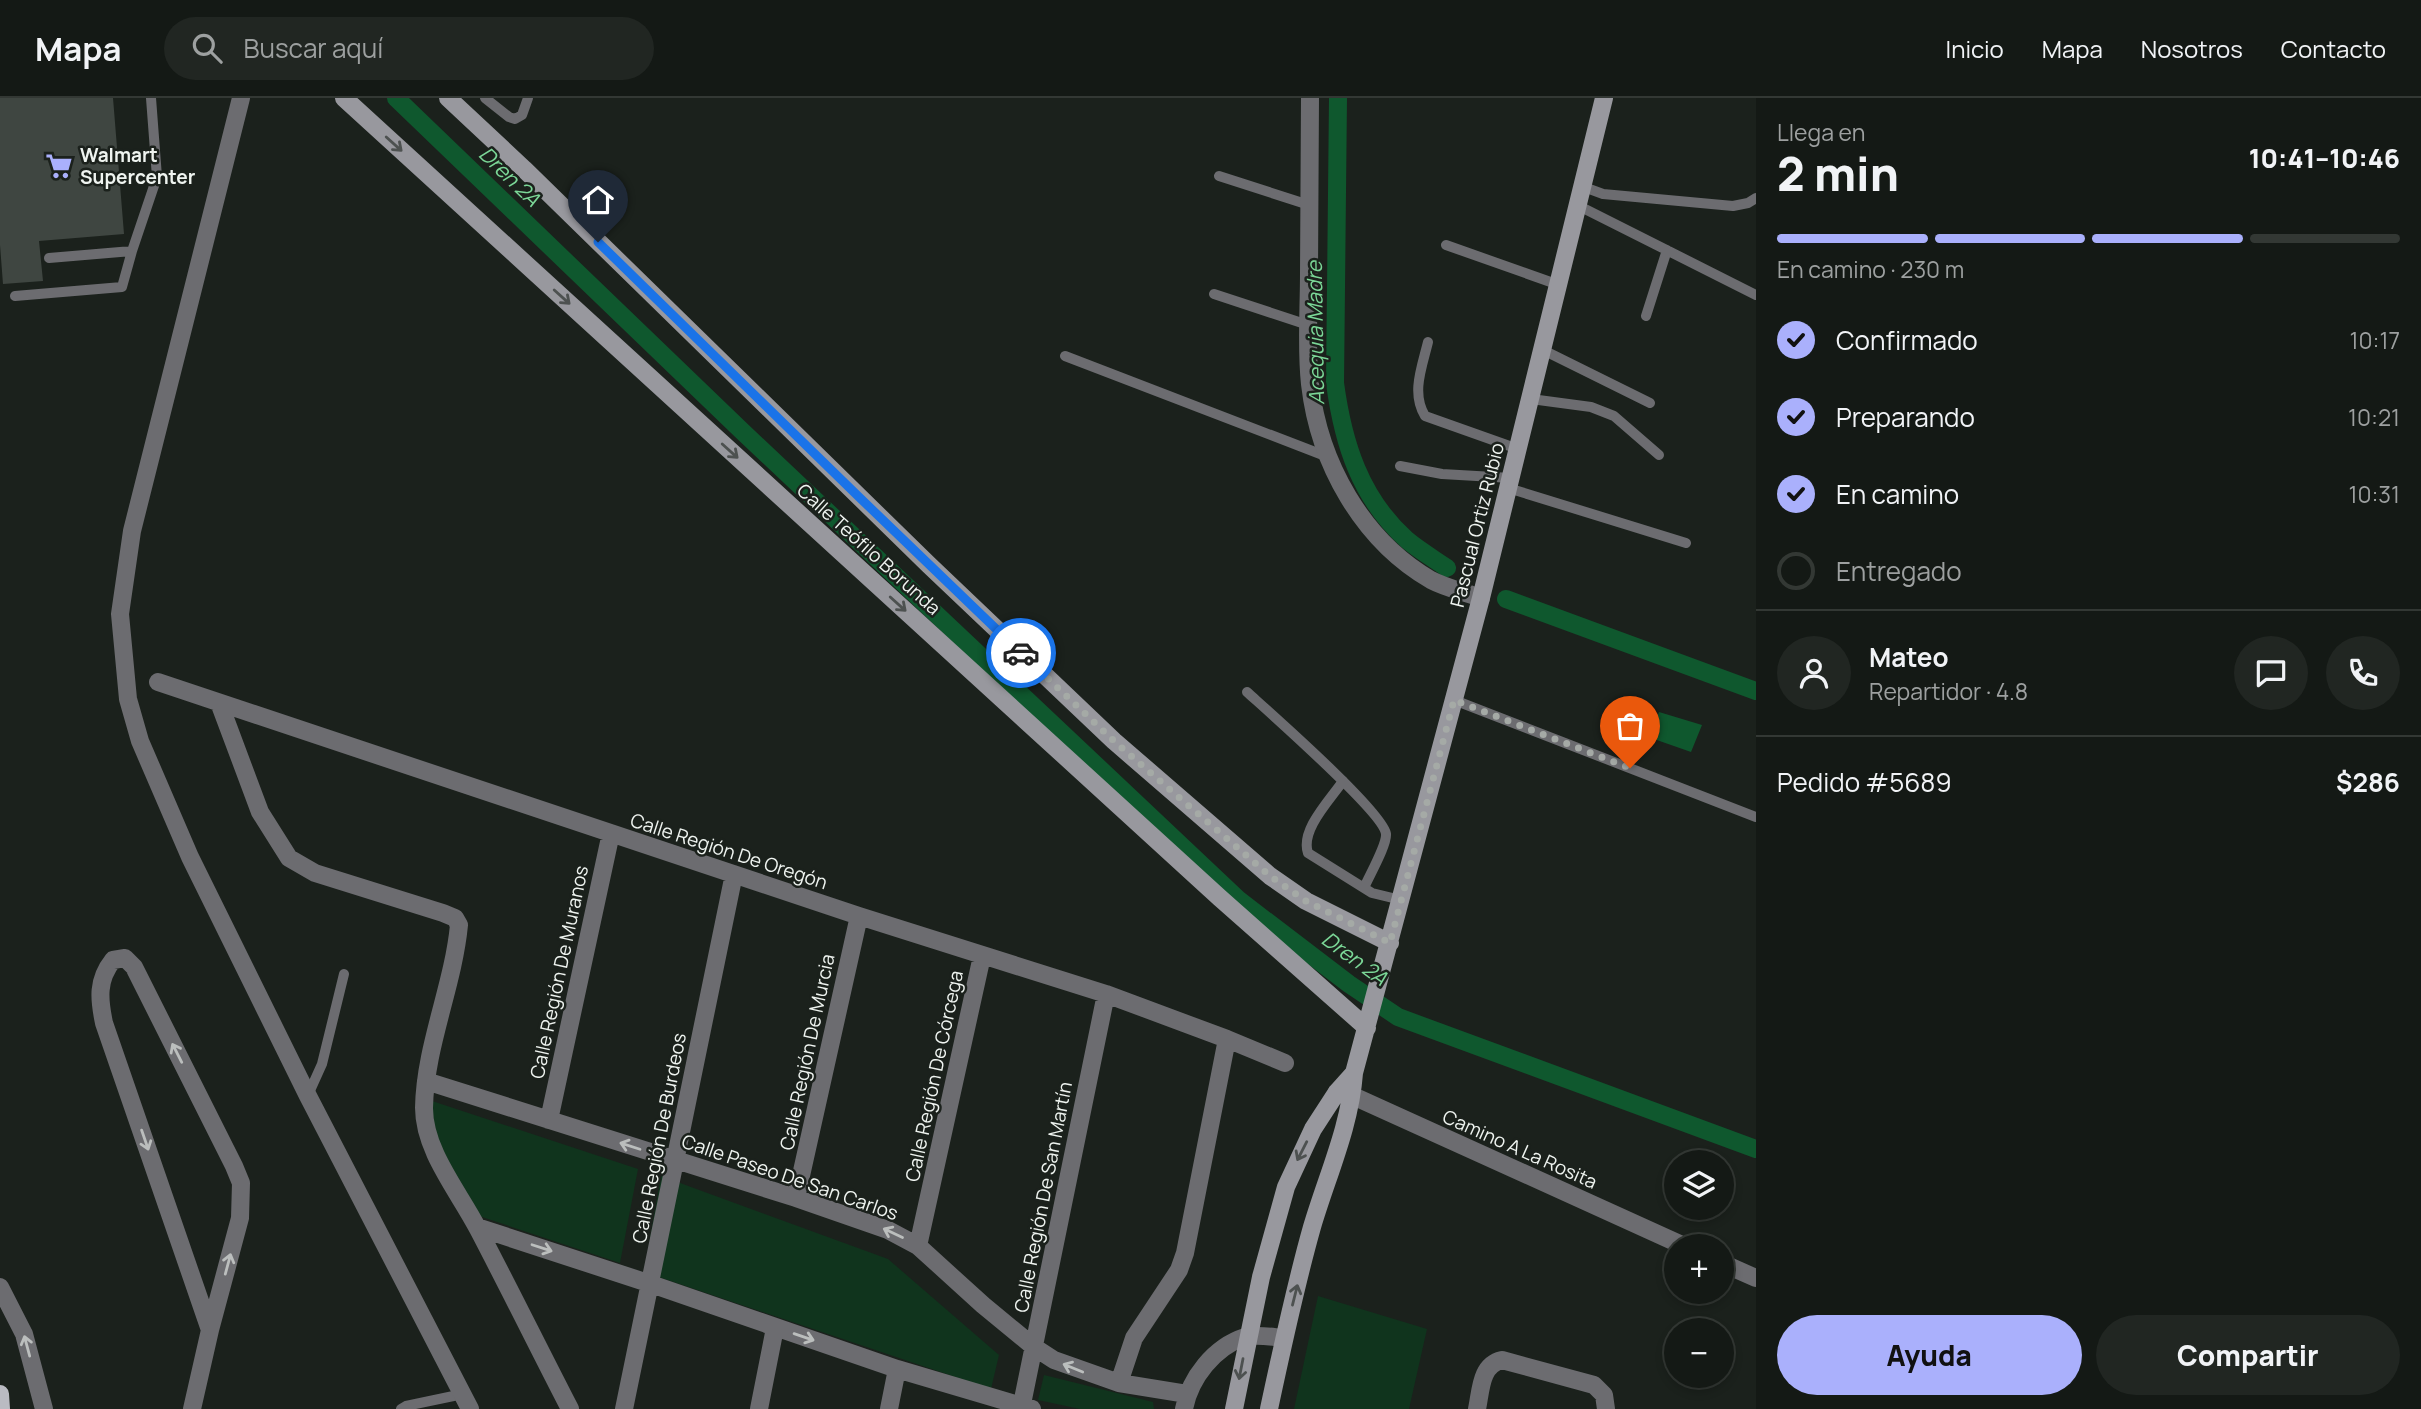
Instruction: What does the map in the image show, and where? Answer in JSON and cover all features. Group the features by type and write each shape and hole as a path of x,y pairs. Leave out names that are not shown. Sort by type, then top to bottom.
{"main road":[{"path":"0,1394 1,1409"}],"street":[{"path":"241,98 132,531 120,614 128,699 157,786 308,1096 466,1402"},
{"name":"Calle Teófilo Borunda","path":"344,98 1220,898 1367,1028"},
{"name":"Calle Teófilo Borunda","path":"448,98 524,169 889,527 1114,741 1270,876 1306,901 1390,943"},
{"path":"1310,98 1308,365 1318,430 1328,457 1352,502 1382,544 1434,582 1481,598"},
{"name":"Pascual Ortiz Rubio","path":"1345,1094 1373,1008 1481,598 1604,98"},
{"name":"Calle Región De Oregón","path":"158,682 220,705 859,916 1106,994 1285,1063"},
{"path":"220,705 260,812 289,858 314,873 455,918 458,933 426,1081 424,1111 428,1132 438,1159 477,1227 570,1409"},
{"name":"Calle Región De Muranos","path":"549,1119 611,834"},
{"name":"Calle Región De Burdeos","path":"624,1409 734,874"},
{"name":"Calle Región De Murcia","path":"796,1198 859,916"},
{"name":"Calle Región De Córcega","path":"918,1246 982,956"},
{"path":"192,1409 240,1218 241,1183 134,967 125,958 113,960 104,970 100,985 104,1023 210,1329"},
{"name":"Calle Región De San Martín","path":"1025,1408 1034,1347 1106,994"},
{"path":"1119,1383 1134,1338 1178,1270 1185,1253 1227,1039"},
{"name":"Calle Paseo De San Carlos","path":"426,1081 796,1198 888,1230 918,1246 1034,1347 1079,1371 1185,1401 1201,1370 1213,1356 1248,1336"},
{"path":"1234,1409 1248,1336 1286,1187 1313,1129 1345,1094"},
{"path":"1269,1409 1312,1226 1343,1135 1345,1094"},
{"name":"Camino A La Rosita","path":"1345,1094 1664,1237"},
{"path":"477,1227 897,1369 1025,1408"},
{"path":"1734,1269 1756,1279"},
{"path":"0,1287 24,1334 44,1409"},
{"path":"758,1409 775,1328"},
{"path":"1248,1336 1284,1338"},
{"path":"1477,1409 1488,1367 1502,1360 1594,1385 1604,1395 1606,1409"},
{"path":"889,1409 897,1369"}],"lane":[{"path":"15,296 122,287 157,177 151,98"},
{"path":"485,98 515,119 522,115 528,98"},
{"path":"1219,176 1310,205"},
{"path":"1584,187 1603,194 1733,206 1756,198"},
{"path":"1579,206 1756,295"},
{"path":"1446,244 1559,285"},
{"path":"1646,316 1667,250"},
{"path":"49,258 132,251"},
{"path":"1214,294 1308,325"},
{"path":"1427,342 1417,392 1418,404 1425,416 1518,449"},
{"path":"1543,350 1650,403"},
{"path":"1065,356 1328,457"},
{"path":"1531,399 1591,407 1614,416 1659,455"},
{"path":"1401,466 1510,483 1686,543"},
{"path":"1247,692 1343,781 1386,831 1386,838 1364,888"},
{"path":"1454,700 1756,817"},
{"path":"1343,781 1307,833 1305,844 1308,853 1372,893 1401,900"},
{"path":"308,1096 322,1064 344,974"},
{"path":"401,1409 406,1406 466,1402"}],"shaded area":[{"path":"1659,712 1702,725 1691,752 1651,738 1653,731 1649,722 1657,718"},
{"path":"423,1098 638,1169 620,1263 467,1212 421,1124"},
{"path":"661,1176 888,1259 999,1355 991,1389 644,1272"},
{"path":"1318,1296 1427,1329 1409,1409 1294,1409"},
{"path":"1044,1375 1153,1402 1154,1409 1080,1409 1038,1400"}],"building":[{"name":"Walmart Supercenter","path":"0,98 113,98 124,234 39,241 43,281 3,284 0,245"}],"waterway":[{"name":"Dren 2A","path":"396,98 743,432 1239,900 1349,984 1398,1017 1756,1149"},
{"name":"Acequia Madre","path":"1338,98 1335,383 1343,427 1356,468 1377,506 1407,540 1447,568"},
{"path":"1506,599 1756,691"}],"way so far":[{"path":"1021,653 1114,741 1270,876 1306,901 1390,943 1454,700 1630,768"}],"place":[{"name":"Walmart Supercenter","path":"59,166"}],"route":[{"path":"598,242 1021,653"}]}
